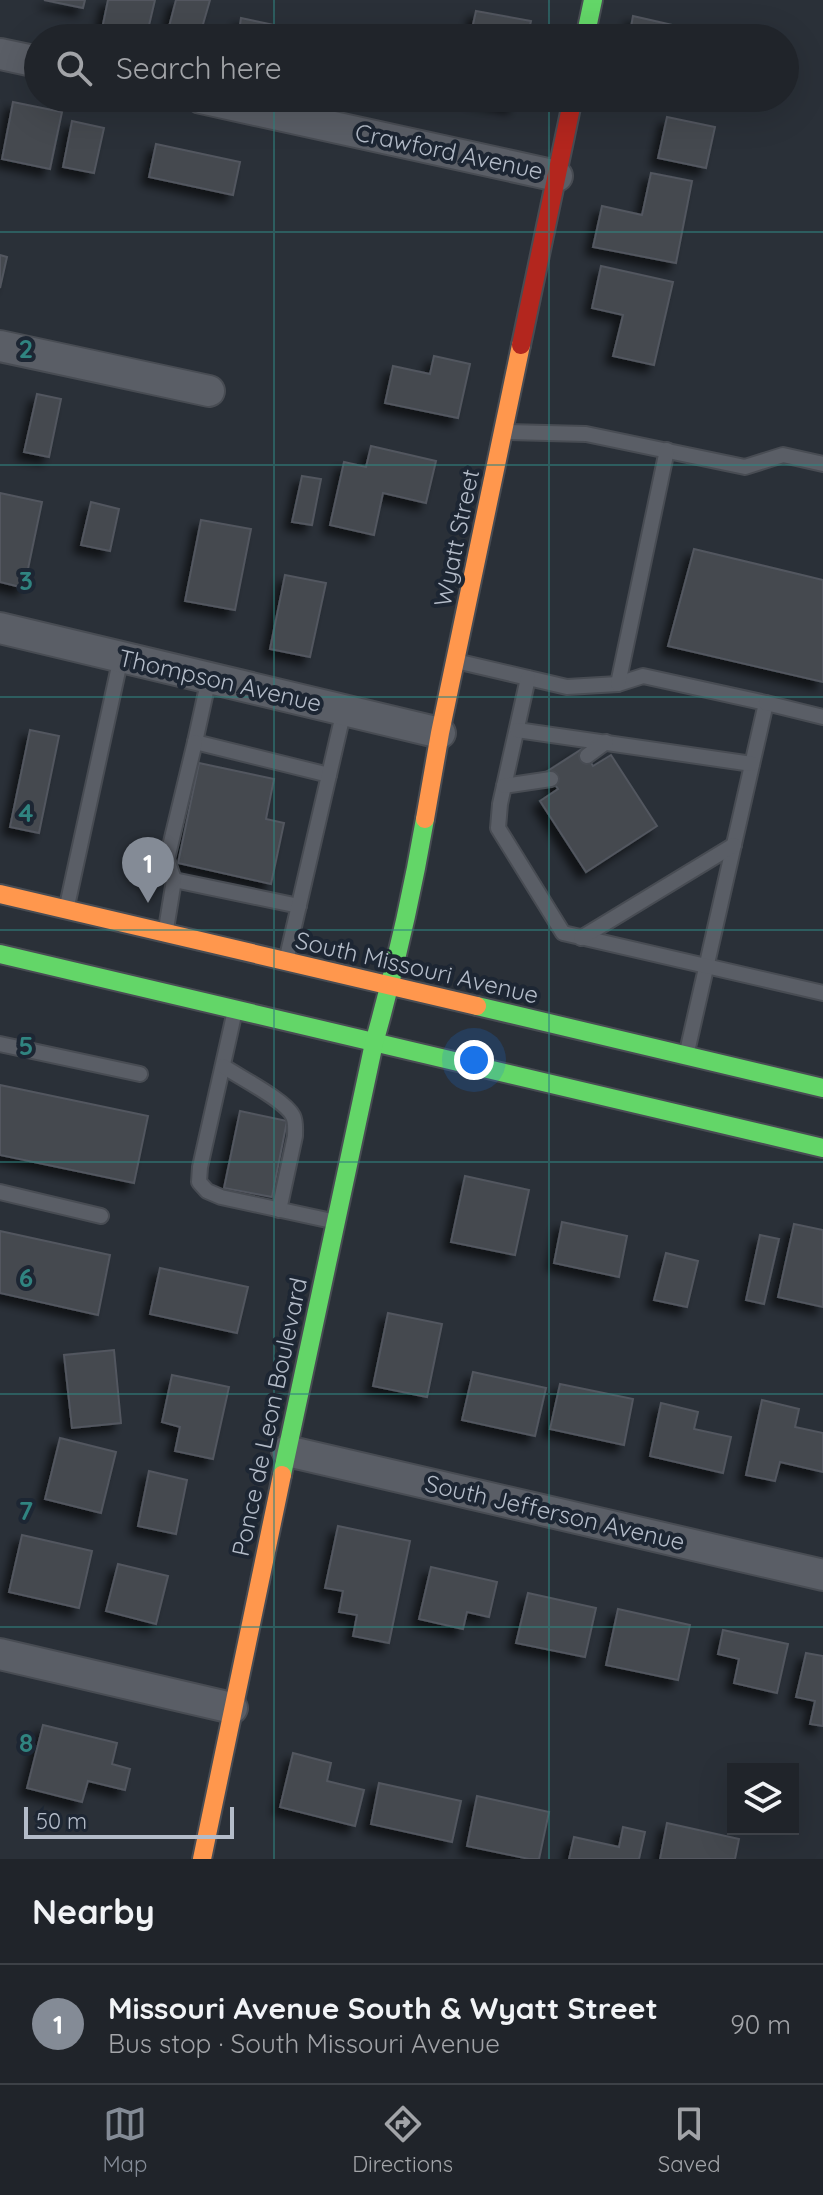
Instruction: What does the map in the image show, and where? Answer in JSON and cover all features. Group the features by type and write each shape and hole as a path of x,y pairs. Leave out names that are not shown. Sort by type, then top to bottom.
{"street":[{"path":"588,24 593,0"},
{"path":"0,54 24,59"},
{"name":"Crawford Avenue","path":"265,112 557,176"},
{"name":"Wyatt Street","path":"390,987 570,112"},
{"path":"0,346 209,391"},
{"name":"Thompson Avenue","path":"0,628 440,733"},
{"name":"South Missouri Avenue","path":"0,894 823,1088"},
{"path":"0,954 823,1148"},
{"name":"Ponce de Leon Boulevard","path":"202,1859 374,1043 390,987"},
{"name":"South Jefferson Avenue","path":"287,1451 823,1575"},
{"path":"0,1654 232,1708"}],"lane":[{"path":"503,432 586,434 745,467 783,455 823,464"},
{"path":"618,684 667,450"},
{"path":"66,910 121,657"},
{"path":"456,661 567,687 618,684 643,676 823,717"},
{"path":"165,933 174,880 167,859 209,678"},
{"path":"528,678 498,828 563,933 823,993"},
{"path":"686,1056 766,703"},
{"path":"286,962 344,710"},
{"path":"517,730 752,764"},
{"path":"195,742 329,775"},
{"path":"587,756 606,742"},
{"path":"504,786 551,779"},
{"path":"581,938 734,845"},
{"path":"174,880 299,906"},
{"path":"235,1010 199,1182 207,1191 221,1197 336,1222"},
{"path":"0,1044 140,1074"},
{"path":"223,1066 284,1104 292,1114 296,1125 295,1136 279,1210"},
{"path":"0,1192 101,1216"}],"building":[{"path":"44,0 85,0 83,8"},
{"path":"108,0 155,0 149,24 103,24"},
{"path":"176,0 210,0 203,24 170,24"},
{"path":"476,11 531,21 530,24 473,24"},
{"path":"633,16 668,24 632,24"},
{"path":"241,18 269,24 240,24"},
{"path":"13,102 24,104 24,112 62,112 50,169 2,159"},
{"path":"667,117 715,127 706,168 658,158"},
{"path":"72,121 104,128 94,173 63,167"},
{"path":"156,144 240,162 233,195 149,177"},
{"path":"651,173 692,181 676,263 593,247 602,206 642,215"},
{"path":"0,255 7,257 0,288"},
{"path":"601,266 673,282 654,365 613,356 623,315 592,308"},
{"path":"434,356 470,364 458,418 385,403 393,366 430,374"},
{"path":"37,394 61,399 49,457 24,452"},
{"path":"371,446 436,461 426,503 383,493 374,535 330,525 344,462 366,467"},
{"path":"302,476 321,479 312,525 292,522"},
{"path":"0,493 42,502 24,588 0,582"},
{"path":"91,502 119,509 110,551 81,545"},
{"path":"201,520 251,529 235,610 185,601"},
{"path":"694,549 823,580 823,682 668,646"},
{"path":"285,575 326,583 310,657 270,649"},
{"path":"30,730 59,736 39,833 10,827"},
{"path":"582,749 593,766 611,755 657,826 586,872 540,801 558,789 546,772"},
{"path":"199,763 274,779 266,819 284,823 271,884 178,863"},
{"path":"0,1085 148,1116 134,1183 0,1155"},
{"path":"240,1111 287,1121 272,1197 224,1188"},
{"path":"465,1176 529,1190 515,1255 451,1242"},
{"path":"562,1222 627,1236 619,1277 554,1263"},
{"path":"794,1224 823,1230 823,1307 778,1297"},
{"path":"0,1231 110,1255 98,1315 0,1293"},
{"path":"760,1235 779,1239 764,1304 746,1300"},
{"path":"666,1253 698,1261 687,1307 654,1300"},
{"path":"160,1268 248,1287 237,1333 150,1314"},
{"path":"388,1313 442,1324 427,1397 373,1386"},
{"path":"114,1350 121,1423 72,1428 64,1355"},
{"path":"473,1372 546,1388 535,1436 462,1420"},
{"path":"172,1375 229,1387 213,1459 175,1451 180,1427 162,1422"},
{"path":"560,1384 633,1399 624,1445 550,1429"},
{"path":"762,1400 799,1409 795,1427 823,1433 823,1472 780,1462 775,1481 746,1475"},
{"path":"661,1403 698,1412 694,1429 731,1437 723,1473 650,1456"},
{"path":"60,1438 116,1452 101,1513 45,1499"},
{"path":"149,1471 187,1480 176,1534 138,1526"},
{"path":"338,1526 410,1541 389,1643 353,1636 357,1615 339,1612 343,1591 325,1588"},
{"path":"22,1535 92,1551 79,1608 9,1592"},
{"path":"118,1564 168,1576 156,1624 106,1611"},
{"path":"431,1567 497,1582 489,1617 467,1612 463,1629 419,1619"},
{"path":"528,1593 596,1608 585,1657 516,1643"},
{"path":"618,1609 690,1625 678,1680 606,1665"},
{"path":"723,1630 788,1644 777,1693 734,1683 739,1659 718,1654"},
{"path":"806,1653 823,1656 823,1726 810,1724 815,1701 796,1697"},
{"path":"43,1725 117,1743 112,1764 130,1769 125,1790 88,1781 82,1802 27,1788"},
{"path":"293,1753 331,1763 327,1781 364,1790 355,1826 280,1807"},
{"path":"379,1783 461,1801 452,1842 371,1824"},
{"path":"477,1796 549,1812 539,1859 467,1846"},
{"path":"667,1823 739,1839 735,1859 660,1859"},
{"path":"623,1827 645,1832 639,1859 569,1859 574,1837 619,1847"}],"traffic: fast":[{"path":"588,24 593,0"},
{"path":"282,1475 425,819"},
{"path":"0,954 823,1148"},
{"path":"477,1006 823,1088"}],"traffic: slow":[{"path":"425,819 521,345"},
{"path":"0,894 477,1006"},
{"path":"202,1859 282,1475"}],"traffic: jam":[{"path":"521,345 570,112"}],"place":[{"name":"Missouri Avenue South & Wyatt Street","path":"148,903"}]}
